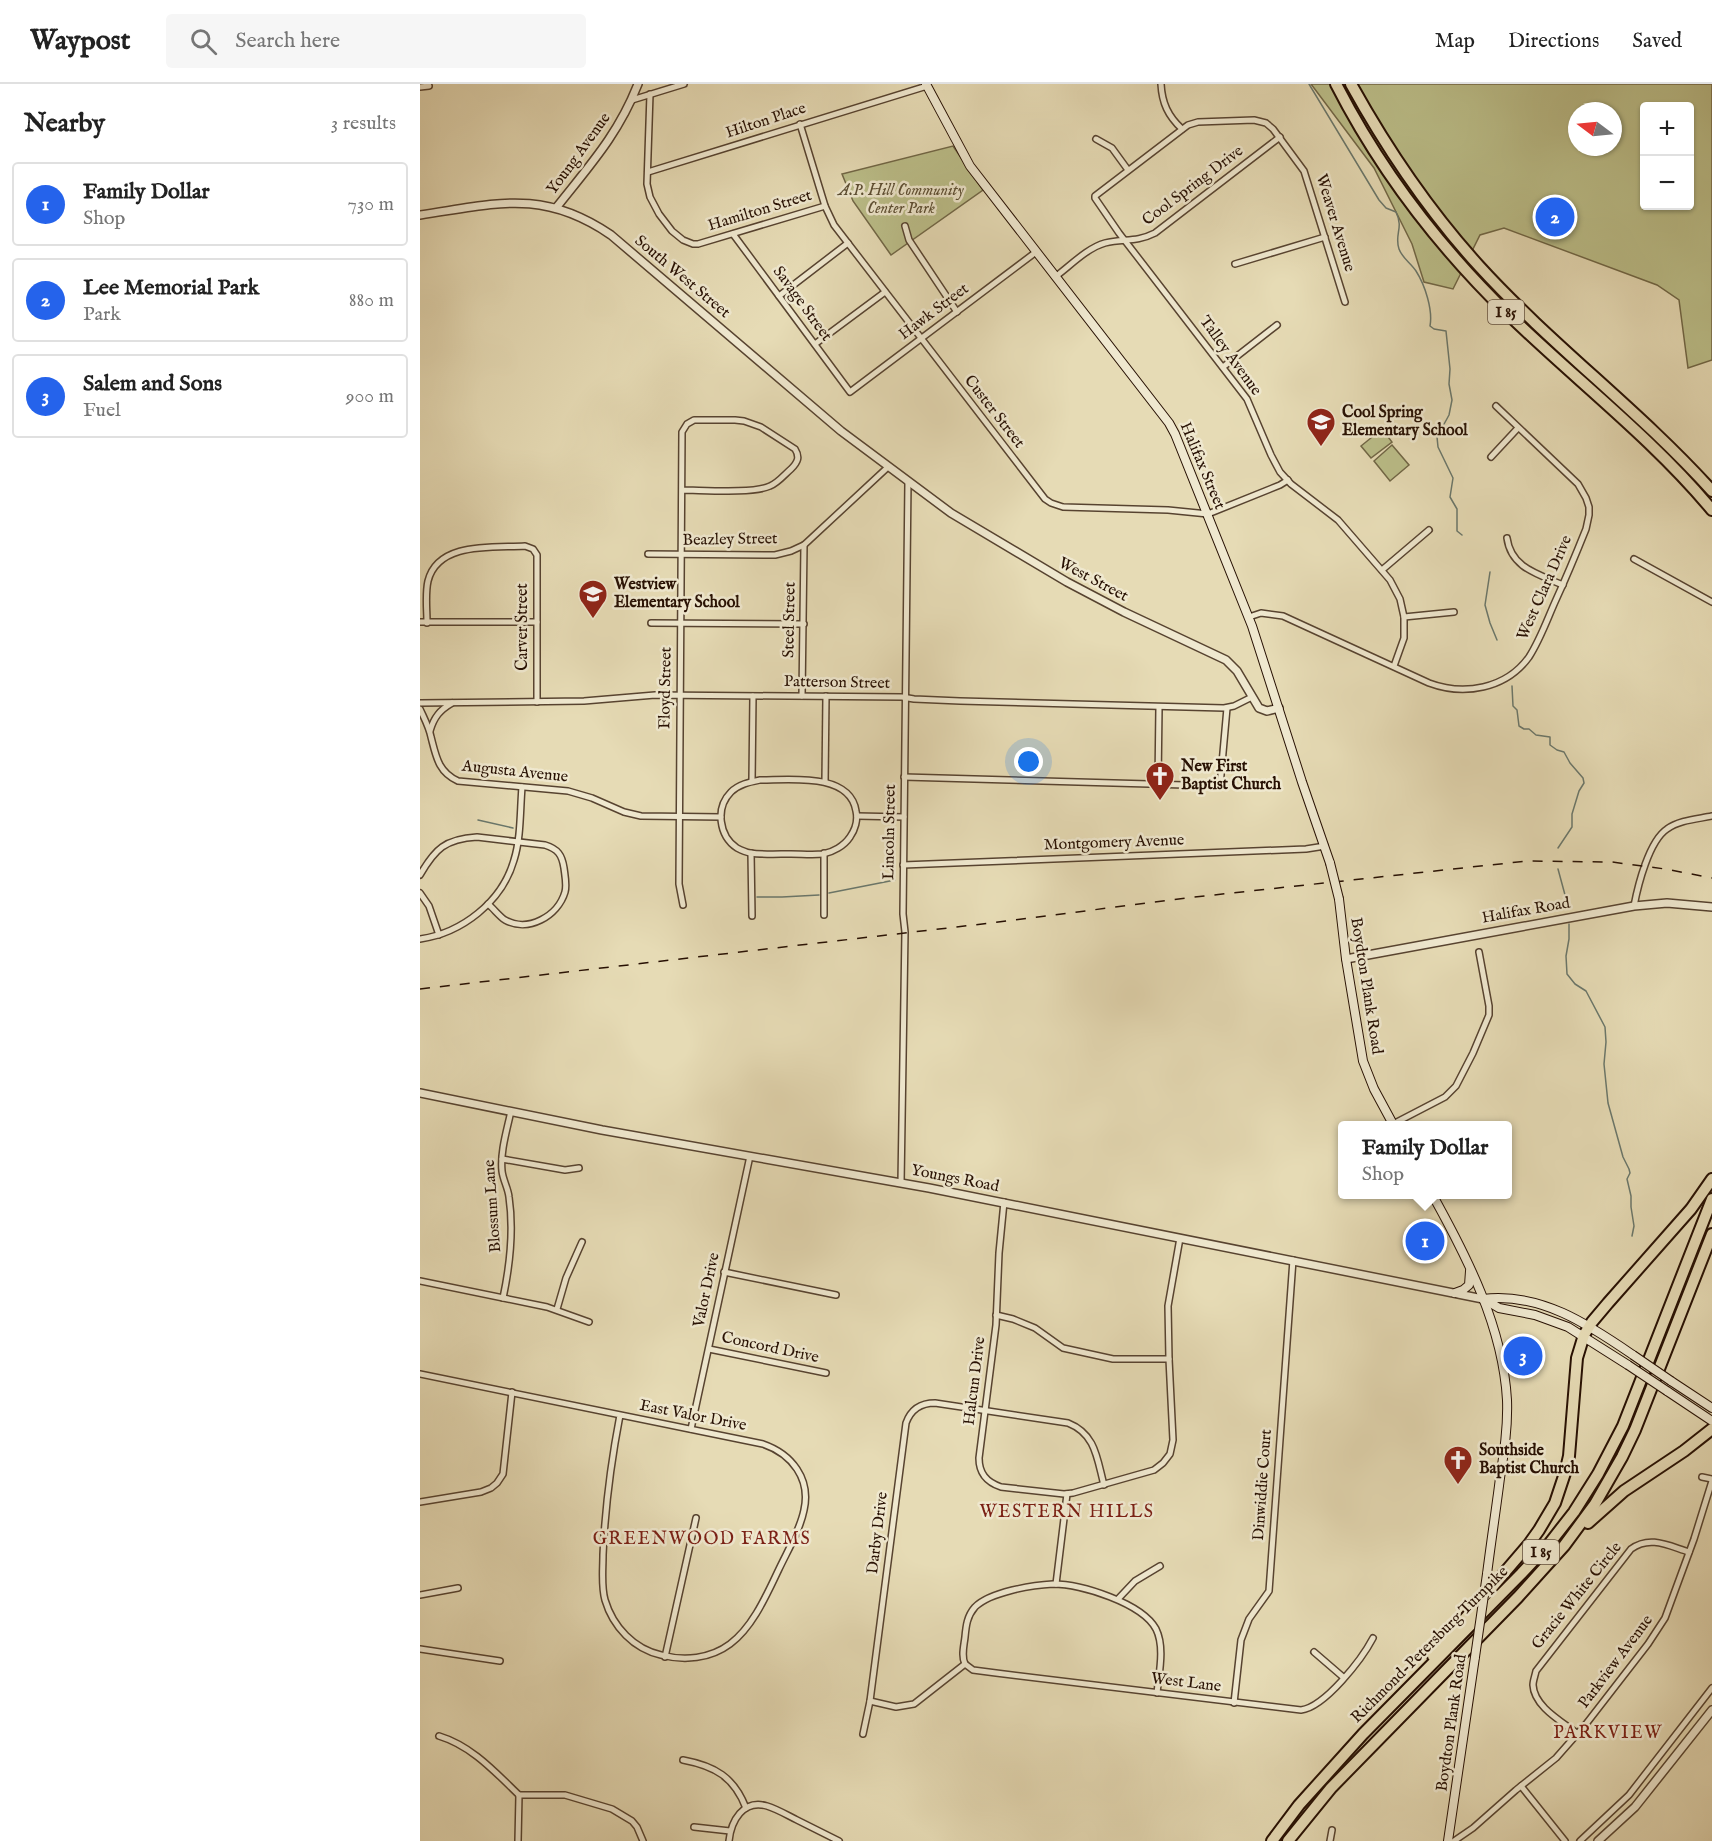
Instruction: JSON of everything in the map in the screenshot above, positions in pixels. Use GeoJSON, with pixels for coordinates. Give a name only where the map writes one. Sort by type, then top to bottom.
{"type":"FeatureCollection","features":[{"type":"Feature","properties":{"kind":"highway","name":"I 85"},"geometry":{"type":"LineString","coordinates":[[1336,84],[1382,162],[1450,253],[1510,316],[1683,477],[1712,510]]}},
{"type":"Feature","properties":{"kind":"highway","name":"I 85"},"geometry":{"type":"LineString","coordinates":[[1351,84],[1386,144],[1413,183],[1479,266],[1525,313],[1667,444],[1712,491]]}},
{"type":"Feature","properties":{"kind":"highway"},"geometry":{"type":"LineString","coordinates":[[1397,1700],[1529,1544],[1548,1515],[1561,1486],[1569,1456],[1577,1358],[1587,1331],[1608,1303],[1691,1209],[1712,1179]]}},
{"type":"Feature","properties":{"kind":"highway","name":"Richmond-Petersburg Turnpike"},"geometry":{"type":"LineString","coordinates":[[1272,1841],[1311,1792],[1397,1700],[1435,1664],[1521,1574],[1560,1530],[1588,1490],[1609,1455],[1636,1394],[1712,1199]]}},
{"type":"Feature","properties":{"kind":"highway","name":"Richmond-Petersburg Turnpike"},"geometry":{"type":"LineString","coordinates":[[1288,1841],[1331,1788],[1518,1597],[1564,1546],[1595,1504],[1631,1439],[1712,1234]]}},
{"type":"Feature","properties":{"kind":"highway"},"geometry":{"type":"LineString","coordinates":[[1564,1546],[1614,1498],[1684,1451],[1712,1429]]}},
{"type":"Feature","properties":{"kind":"main road","name":"Halifax Street"},"geometry":{"type":"LineString","coordinates":[[926,85],[970,166],[1169,423],[1249,617],[1302,783],[1325,846],[1334,880]]}},
{"type":"Feature","properties":{"kind":"main road","name":"Boydton Plank Road"},"geometry":{"type":"LineString","coordinates":[[1334,880],[1364,1061],[1374,1089],[1391,1121]]}},
{"type":"Feature","properties":{"kind":"main road","name":"Boydton Plank Road"},"geometry":{"type":"LineString","coordinates":[[1435,1199],[1470,1267],[1483,1299],[1502,1363],[1507,1410],[1505,1443],[1448,1841]]}},
{"type":"Feature","properties":{"kind":"main road"},"geometry":{"type":"LineString","coordinates":[[1455,1293],[1469,1285],[1470,1267]]}},
{"type":"Feature","properties":{"kind":"main road"},"geometry":{"type":"LineString","coordinates":[[1483,1299],[1499,1308],[1587,1331],[1633,1355],[1712,1408]]}},
{"type":"Feature","properties":{"kind":"main road"},"geometry":{"type":"LineString","coordinates":[[1587,1331],[1628,1365],[1712,1421]]}},
{"type":"Feature","properties":{"kind":"street","name":"Young Avenue"},"geometry":{"type":"LineString","coordinates":[[556,208],[617,129],[638,84]]}},
{"type":"Feature","properties":{"kind":"street"},"geometry":{"type":"LineString","coordinates":[[632,99],[684,84]]}},
{"type":"Feature","properties":{"kind":"street"},"geometry":{"type":"LineString","coordinates":[[1096,139],[1112,148],[1128,170],[1182,129],[1175,123],[1166,108],[1161,84]]}},
{"type":"Feature","properties":{"kind":"street","name":"Hilton Place"},"geometry":{"type":"LineString","coordinates":[[648,172],[926,85]]}},
{"type":"Feature","properties":{"kind":"street"},"geometry":{"type":"LineString","coordinates":[[420,87],[429,86]]}},
{"type":"Feature","properties":{"kind":"street","name":"Hamilton Street"},"geometry":{"type":"LineString","coordinates":[[650,94],[648,192],[653,206],[678,237],[693,244],[825,206]]}},
{"type":"Feature","properties":{"kind":"street","name":"Weaver Avenue"},"geometry":{"type":"LineString","coordinates":[[1182,129],[1198,122],[1254,120],[1266,123],[1280,137],[1304,171],[1345,302]]}},
{"type":"Feature","properties":{"kind":"street","name":"Custer Street"},"geometry":{"type":"LineString","coordinates":[[800,124],[825,206],[834,225],[1022,471],[1051,504],[1063,507],[1168,510],[1208,514],[1288,480]]}},
{"type":"Feature","properties":{"kind":"street","name":"Cool Spring Drive"},"geometry":{"type":"LineString","coordinates":[[1055,277],[1094,248],[1107,242],[1139,240],[1155,233],[1280,137]]}},
{"type":"Feature","properties":{"kind":"street","name":"Talley Avenue"},"geometry":{"type":"LineString","coordinates":[[1128,170],[1096,194],[1095,198],[1248,399],[1274,463],[1288,480],[1338,520],[1382,570],[1395,588],[1404,617]]}},
{"type":"Feature","properties":{"kind":"street","name":"South West Street"},"geometry":{"type":"LineString","coordinates":[[420,215],[504,203],[532,203],[583,217],[611,235],[835,426],[888,467]]}},
{"type":"Feature","properties":{"kind":"street"},"geometry":{"type":"LineString","coordinates":[[905,226],[909,240],[957,312]]}},
{"type":"Feature","properties":{"kind":"street","name":"Savage Street"},"geometry":{"type":"LineString","coordinates":[[733,234],[849,391]]}},
{"type":"Feature","properties":{"kind":"street"},"geometry":{"type":"LineString","coordinates":[[1235,264],[1325,237]]}},
{"type":"Feature","properties":{"kind":"street"},"geometry":{"type":"LineString","coordinates":[[779,296],[848,243]]}},
{"type":"Feature","properties":{"kind":"street","name":"Hawk Street"},"geometry":{"type":"LineString","coordinates":[[849,391],[852,392],[1036,252]]}},
{"type":"Feature","properties":{"kind":"street"},"geometry":{"type":"LineString","coordinates":[[814,344],[885,292]]}},
{"type":"Feature","properties":{"kind":"street"},"geometry":{"type":"LineString","coordinates":[[1223,367],[1277,325]]}},
{"type":"Feature","properties":{"kind":"street","name":"West Clara Drive"},"geometry":{"type":"LineString","coordinates":[[1249,617],[1261,613],[1283,616],[1429,683],[1449,689],[1470,690],[1501,680],[1528,658],[1563,585],[1588,522],[1588,507],[1583,490],[1496,406]]}},
{"type":"Feature","properties":{"kind":"street","name":"Floyd Street"},"geometry":{"type":"LineString","coordinates":[[682,490],[755,490],[770,486],[795,465],[798,460],[797,453],[795,449],[754,424],[735,420],[697,419],[687,424],[682,432],[679,887],[683,905]]}},
{"type":"Feature","properties":{"kind":"street"},"geometry":{"type":"LineString","coordinates":[[1491,457],[1518,428]]}},
{"type":"Feature","properties":{"kind":"street","name":"West Street"},"geometry":{"type":"LineString","coordinates":[[888,467],[959,518],[1067,582],[1124,612],[1226,660],[1237,671],[1252,697]]}},
{"type":"Feature","properties":{"kind":"street","name":"Beazley Street"},"geometry":{"type":"LineString","coordinates":[[648,554],[775,555],[791,551],[804,545],[888,467]]}},
{"type":"Feature","properties":{"kind":"street","name":"Lincoln Street"},"geometry":{"type":"LineString","coordinates":[[901,1183],[908,482]]}},
{"type":"Feature","properties":{"kind":"street"},"geometry":{"type":"LineString","coordinates":[[1382,570],[1429,530]]}},
{"type":"Feature","properties":{"kind":"street"},"geometry":{"type":"LineString","coordinates":[[1507,538],[1510,552],[1515,560],[1534,572],[1563,585]]}},
{"type":"Feature","properties":{"kind":"street","name":"Steel Street"},"geometry":{"type":"LineString","coordinates":[[802,696],[804,545]]}},
{"type":"Feature","properties":{"kind":"street","name":"Carver Street"},"geometry":{"type":"LineString","coordinates":[[427,622],[429,576],[436,565],[449,555],[463,550],[529,546],[535,552],[537,702]]}},
{"type":"Feature","properties":{"kind":"street"},"geometry":{"type":"LineString","coordinates":[[1634,560],[1712,602]]}},
{"type":"Feature","properties":{"kind":"street"},"geometry":{"type":"LineString","coordinates":[[1394,666],[1404,638],[1404,617],[1454,612]]}},
{"type":"Feature","properties":{"kind":"street"},"geometry":{"type":"LineString","coordinates":[[420,622],[537,622]]}},
{"type":"Feature","properties":{"kind":"street"},"geometry":{"type":"LineString","coordinates":[[651,623],[804,624]]}},
{"type":"Feature","properties":{"kind":"street","name":"Patterson Street"},"geometry":{"type":"LineString","coordinates":[[420,703],[592,701],[632,696],[680,695],[826,696],[1227,708],[1252,697]]}},
{"type":"Feature","properties":{"kind":"street"},"geometry":{"type":"LineString","coordinates":[[752,781],[753,696]]}},
{"type":"Feature","properties":{"kind":"street"},"geometry":{"type":"LineString","coordinates":[[825,782],[826,696]]}},
{"type":"Feature","properties":{"kind":"street"},"geometry":{"type":"LineString","coordinates":[[1252,697],[1256,705],[1263,710],[1279,708]]}},
{"type":"Feature","properties":{"kind":"street"},"geometry":{"type":"LineString","coordinates":[[430,731],[432,721],[437,714],[454,702]]}},
{"type":"Feature","properties":{"kind":"street"},"geometry":{"type":"LineString","coordinates":[[1158,784],[1159,707]]}},
{"type":"Feature","properties":{"kind":"street"},"geometry":{"type":"LineString","coordinates":[[904,777],[1220,786],[1227,708]]}},
{"type":"Feature","properties":{"kind":"street","name":"Augusta Avenue"},"geometry":{"type":"LineString","coordinates":[[420,709],[430,731],[438,762],[446,774],[452,778],[465,782],[579,793],[633,815],[721,817]]}},
{"type":"Feature","properties":{"kind":"street"},"geometry":{"type":"LineString","coordinates":[[804,780],[835,785],[845,792],[855,806],[857,816],[850,838],[840,847],[824,854],[752,854],[738,848],[724,832],[721,817],[724,803],[731,791],[752,781],[804,780]]}},
{"type":"Feature","properties":{"kind":"street"},"geometry":{"type":"LineString","coordinates":[[420,939],[440,935],[462,924],[488,904],[504,882],[515,859],[522,787]]}},
{"type":"Feature","properties":{"kind":"street"},"geometry":{"type":"LineString","coordinates":[[857,816],[904,817]]}},
{"type":"Feature","properties":{"kind":"street"},"geometry":{"type":"LineString","coordinates":[[1634,906],[1642,872],[1662,833],[1680,823],[1712,816]]}},
{"type":"Feature","properties":{"kind":"street"},"geometry":{"type":"LineString","coordinates":[[420,875],[435,851],[467,837],[545,845],[553,847],[560,854],[566,886],[564,896],[548,916],[533,923],[518,924],[501,916],[488,904]]}},
{"type":"Feature","properties":{"kind":"street","name":"Montgomery Avenue"},"geometry":{"type":"LineString","coordinates":[[903,865],[1306,849],[1325,846]]}},
{"type":"Feature","properties":{"kind":"street"},"geometry":{"type":"LineString","coordinates":[[752,854],[752,916]]}},
{"type":"Feature","properties":{"kind":"street"},"geometry":{"type":"LineString","coordinates":[[824,854],[824,915]]}},
{"type":"Feature","properties":{"kind":"street"},"geometry":{"type":"LineString","coordinates":[[420,893],[429,906],[440,935]]}},
{"type":"Feature","properties":{"kind":"street","name":"Halifax Road"},"geometry":{"type":"LineString","coordinates":[[1346,959],[1634,906],[1667,903],[1712,908]]}},
{"type":"Feature","properties":{"kind":"street"},"geometry":{"type":"LineString","coordinates":[[1400,1121],[1445,1096],[1459,1082],[1489,1015],[1479,952]]}},
{"type":"Feature","properties":{"kind":"street","name":"Youngs Road"},"geometry":{"type":"LineString","coordinates":[[420,1094],[602,1130],[901,1183],[1483,1299]]}},
{"type":"Feature","properties":{"kind":"street","name":"Blossum Lane"},"geometry":{"type":"LineString","coordinates":[[503,1298],[511,1242],[509,1198],[503,1177],[502,1159],[511,1111]]}},
{"type":"Feature","properties":{"kind":"street","name":"Valor Drive"},"geometry":{"type":"LineString","coordinates":[[691,1429],[750,1156]]}},
{"type":"Feature","properties":{"kind":"street"},"geometry":{"type":"LineString","coordinates":[[502,1159],[565,1170],[579,1168]]}},
{"type":"Feature","properties":{"kind":"street","name":"Halcun Drive"},"geometry":{"type":"LineString","coordinates":[[1004,1203],[996,1315],[979,1464],[987,1479],[1001,1486],[1067,1494],[1154,1470],[1163,1464],[1170,1454],[1173,1440],[1169,1295],[1180,1238]]}},
{"type":"Feature","properties":{"kind":"street"},"geometry":{"type":"LineString","coordinates":[[557,1310],[570,1269],[582,1242]]}},
{"type":"Feature","properties":{"kind":"street","name":"Dinwiddie Court"},"geometry":{"type":"LineString","coordinates":[[1234,1703],[1240,1640],[1249,1619],[1269,1591],[1293,1260]]}},
{"type":"Feature","properties":{"kind":"street"},"geometry":{"type":"LineString","coordinates":[[724,1272],[836,1295]]}},
{"type":"Feature","properties":{"kind":"street"},"geometry":{"type":"LineString","coordinates":[[420,1281],[557,1310],[589,1322]]}},
{"type":"Feature","properties":{"kind":"street"},"geometry":{"type":"LineString","coordinates":[[996,1315],[1035,1328],[1063,1348],[1113,1359],[1169,1359]]}},
{"type":"Feature","properties":{"kind":"street","name":"Concord Drive"},"geometry":{"type":"LineString","coordinates":[[709,1349],[826,1373]]}},
{"type":"Feature","properties":{"kind":"street","name":"East Valor Drive"},"geometry":{"type":"LineString","coordinates":[[420,1374],[763,1444],[780,1451],[792,1461],[804,1485],[806,1496],[803,1516],[773,1582],[746,1629],[730,1644],[710,1655],[692,1658],[665,1657]]}},
{"type":"Feature","properties":{"kind":"street"},"geometry":{"type":"LineString","coordinates":[[420,1502],[482,1492],[497,1483],[505,1468],[512,1392]]}},
{"type":"Feature","properties":{"kind":"street","name":"Darby Drive"},"geometry":{"type":"LineString","coordinates":[[863,1734],[870,1701],[895,1500],[908,1418],[914,1409],[929,1403],[1038,1417],[1076,1426],[1091,1441],[1104,1485]]}},
{"type":"Feature","properties":{"kind":"street"},"geometry":{"type":"LineString","coordinates":[[620,1415],[609,1474],[603,1590],[609,1611],[625,1635],[646,1650],[665,1657],[696,1518]]}},
{"type":"Feature","properties":{"kind":"street"},"geometry":{"type":"LineString","coordinates":[[1702,1477],[1712,1480]]}},
{"type":"Feature","properties":{"kind":"street","name":"Parkview Avenue"},"geometry":{"type":"LineString","coordinates":[[1454,1841],[1473,1828],[1556,1758],[1578,1734],[1661,1626],[1689,1552],[1712,1480]]}},
{"type":"Feature","properties":{"kind":"street"},"geometry":{"type":"LineString","coordinates":[[1056,1584],[1067,1494]]}},
{"type":"Feature","properties":{"kind":"street","name":"Gracie White Circle"},"geometry":{"type":"LineString","coordinates":[[1578,1734],[1547,1710],[1536,1697],[1533,1684],[1536,1671],[1631,1549],[1645,1542],[1656,1542],[1689,1552]]}},
{"type":"Feature","properties":{"kind":"street"},"geometry":{"type":"LineString","coordinates":[[1118,1599],[1135,1581],[1160,1566]]}},
{"type":"Feature","properties":{"kind":"street"},"geometry":{"type":"LineString","coordinates":[[870,1701],[896,1707],[914,1704],[965,1664],[962,1656],[967,1622],[976,1606],[990,1598],[1021,1588],[1056,1584],[1118,1599],[1151,1622],[1157,1631],[1160,1654],[1157,1693]]}},
{"type":"Feature","properties":{"kind":"street"},"geometry":{"type":"LineString","coordinates":[[420,1595],[458,1588]]}},
{"type":"Feature","properties":{"kind":"street","name":"West Lane"},"geometry":{"type":"LineString","coordinates":[[965,1664],[974,1670],[1307,1710],[1329,1695],[1366,1651],[1373,1638]]}},
{"type":"Feature","properties":{"kind":"street"},"geometry":{"type":"LineString","coordinates":[[421,1649],[500,1661]]}},
{"type":"Feature","properties":{"kind":"street"},"geometry":{"type":"LineString","coordinates":[[1314,1652],[1343,1677]]}},
{"type":"Feature","properties":{"kind":"street"},"geometry":{"type":"LineString","coordinates":[[1580,1841],[1629,1795],[1712,1688]]}},
{"type":"Feature","properties":{"kind":"street"},"geometry":{"type":"LineString","coordinates":[[1598,1841],[1641,1800],[1712,1710]]}},
{"type":"Feature","properties":{"kind":"street"},"geometry":{"type":"LineString","coordinates":[[439,1736],[473,1753],[519,1795],[565,1795],[612,1809],[632,1821],[643,1841]]}},
{"type":"Feature","properties":{"kind":"street"},"geometry":{"type":"LineString","coordinates":[[683,1760],[706,1765],[723,1774],[739,1792],[746,1808]]}},
{"type":"Feature","properties":{"kind":"street"},"geometry":{"type":"LineString","coordinates":[[1521,1786],[1565,1841]]}},
{"type":"Feature","properties":{"kind":"street"},"geometry":{"type":"LineString","coordinates":[[518,1841],[519,1795]]}},
{"type":"Feature","properties":{"kind":"street"},"geometry":{"type":"LineString","coordinates":[[729,1841],[735,1818],[746,1808],[758,1804],[771,1807],[839,1841]]}},
{"type":"Feature","properties":{"kind":"street"},"geometry":{"type":"LineString","coordinates":[[694,1827],[730,1831]]}},
{"type":"Feature","properties":{"kind":"street"},"geometry":{"type":"LineString","coordinates":[[1330,1841],[1332,1830]]}},
{"type":"Feature","properties":{"kind":"green space"},"geometry":{"type":"Polygon","coordinates":[[[1311,84],[1712,84],[1712,360],[1688,368],[1679,300],[1657,285],[1504,228],[1480,235],[1453,289],[1424,282],[1412,244],[1374,168],[1311,84]]]}},
{"type":"Feature","properties":{"kind":"green space","name":"A.P. Hill Community Center Park"},"geometry":{"type":"Polygon","coordinates":[[[953,146],[983,190],[891,255],[853,201],[842,174],[953,146]]]}},
{"type":"Feature","properties":{"kind":"green space"},"geometry":{"type":"Polygon","coordinates":[[[1382,429],[1392,442],[1371,458],[1361,446],[1382,429]]]}},
{"type":"Feature","properties":{"kind":"green space"},"geometry":{"type":"Polygon","coordinates":[[[1392,445],[1409,465],[1390,481],[1374,461],[1392,445]]]}},
{"type":"Feature","properties":{"kind":"waterway"},"geometry":{"type":"LineString","coordinates":[[1309,84],[1379,200],[1386,208],[1396,212],[1399,223],[1399,249],[1422,283],[1428,298],[1430,326],[1446,331],[1452,400],[1449,415],[1437,437],[1438,447],[1453,478],[1450,497],[1457,509],[1457,531],[1462,535]]}},
{"type":"Feature","properties":{"kind":"waterway"},"geometry":{"type":"LineString","coordinates":[[1490,572],[1485,605],[1497,640]]}},
{"type":"Feature","properties":{"kind":"waterway"},"geometry":{"type":"LineString","coordinates":[[1512,686],[1513,706],[1517,710],[1519,726],[1529,729],[1536,735],[1550,737],[1550,745],[1564,752],[1583,778],[1584,783],[1572,814],[1572,827],[1558,848]]}},
{"type":"Feature","properties":{"kind":"waterway"},"geometry":{"type":"LineString","coordinates":[[478,820],[513,828]]}},
{"type":"Feature","properties":{"kind":"waterway"},"geometry":{"type":"LineString","coordinates":[[1558,869],[1568,906]]}},
{"type":"Feature","properties":{"kind":"waterway"},"geometry":{"type":"LineString","coordinates":[[829,893],[895,880]]}},
{"type":"Feature","properties":{"kind":"waterway"},"geometry":{"type":"LineString","coordinates":[[757,897],[819,895]]}},
{"type":"Feature","properties":{"kind":"waterway"},"geometry":{"type":"LineString","coordinates":[[1569,924],[1567,974],[1575,984],[1586,991],[1605,1027],[1604,1064],[1608,1103],[1623,1157],[1630,1173],[1627,1179],[1634,1226],[1632,1236]]}},
{"type":"Feature","properties":{"kind":"railway"},"geometry":{"type":"LineString","coordinates":[[420,989],[991,923],[1186,898],[1527,861],[1612,862],[1712,878]]}},
{"type":"Feature","properties":{"kind":"place","name":"Lee Memorial Park"},"geometry":{"type":"Point","coordinates":[1555,217]}},
{"type":"Feature","properties":{"kind":"place","name":"Cool Spring Elementary School"},"geometry":{"type":"Point","coordinates":[1321,448]}},
{"type":"Feature","properties":{"kind":"place","name":"Westview Elementary School"},"geometry":{"type":"Point","coordinates":[593,620]}},
{"type":"Feature","properties":{"kind":"place","name":"New First Baptist Church"},"geometry":{"type":"Point","coordinates":[1160,802]}},
{"type":"Feature","properties":{"kind":"place","name":"Family Dollar"},"geometry":{"type":"Point","coordinates":[1425,1241]}},
{"type":"Feature","properties":{"kind":"place","name":"Salem and Sons"},"geometry":{"type":"Point","coordinates":[1523,1356]}},
{"type":"Feature","properties":{"kind":"place","name":"Southside Baptist Church"},"geometry":{"type":"Point","coordinates":[1458,1486]}},
{"type":"Feature","properties":{"kind":"district","name":"WESTERN HILLS"},"geometry":{"type":"Point","coordinates":[1067,1512]}},
{"type":"Feature","properties":{"kind":"district","name":"GREENWOOD FARMS"},"geometry":{"type":"Point","coordinates":[702,1539]}},
{"type":"Feature","properties":{"kind":"district","name":"PARKVIEW"},"geometry":{"type":"Point","coordinates":[1608,1733]}}]}
